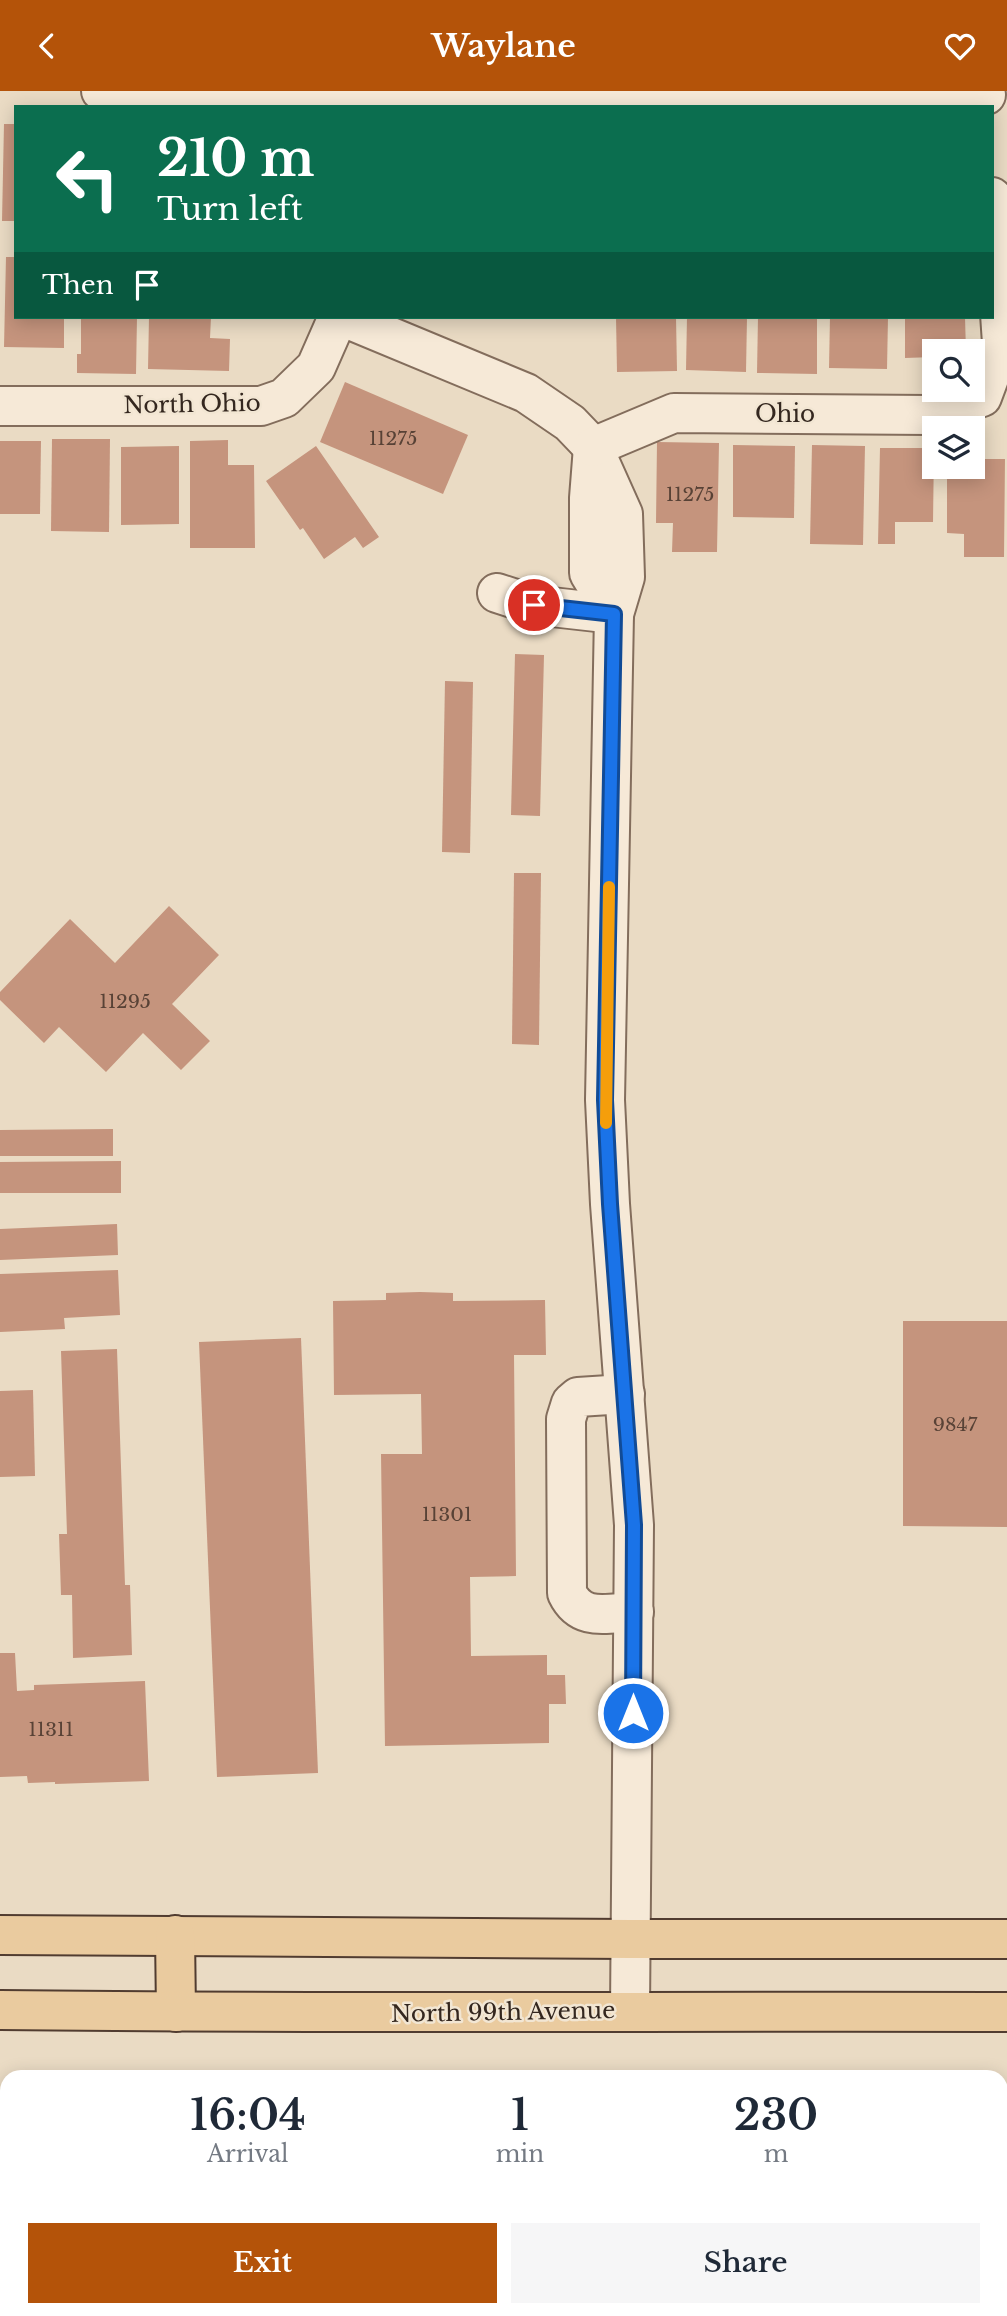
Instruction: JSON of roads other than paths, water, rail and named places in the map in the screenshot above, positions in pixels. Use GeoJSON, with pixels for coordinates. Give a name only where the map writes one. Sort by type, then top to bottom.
{"type":"FeatureCollection","features":[{"type":"Feature","properties":{"kind":"main road"},"geometry":{"type":"LineString","coordinates":[[0,1935],[1007,1939]]}},
{"type":"Feature","properties":{"kind":"main road"},"geometry":{"type":"LineString","coordinates":[[174,1935],[176,2012]]}},
{"type":"Feature","properties":{"kind":"main road","name":"North 99th Avenue"},"geometry":{"type":"LineString","coordinates":[[0,2010],[396,2014],[630,2011],[1007,2012]]}},
{"type":"Feature","properties":{"kind":"street"},"geometry":{"type":"LineString","coordinates":[[101,91],[257,97],[986,98]]}},
{"type":"Feature","properties":{"kind":"street","name":"Ohio"},"geometry":{"type":"LineString","coordinates":[[593,447],[674,413],[930,415],[982,397],[1002,343],[994,226]]}},
{"type":"Feature","properties":{"kind":"street","name":"North Ohio"},"geometry":{"type":"LineString","coordinates":[[0,406],[261,406],[284,398],[316,367],[340,319]]}},
{"type":"Feature","properties":{"kind":"street"},"geometry":{"type":"LineString","coordinates":[[346,319],[526,393],[570,423],[593,447],[589,498],[589,573],[614,614],[605,1100],[634,1525],[630,2011]]}},
{"type":"Feature","properties":{"kind":"street"},"geometry":{"type":"LineString","coordinates":[[497,593],[534,605],[614,614]]}},
{"type":"Feature","properties":{"kind":"street"},"geometry":{"type":"LineString","coordinates":[[625,1394],[578,1397],[571,1403],[566,1419],[567,1593],[574,1606],[585,1613],[634,1612]]}}]}
